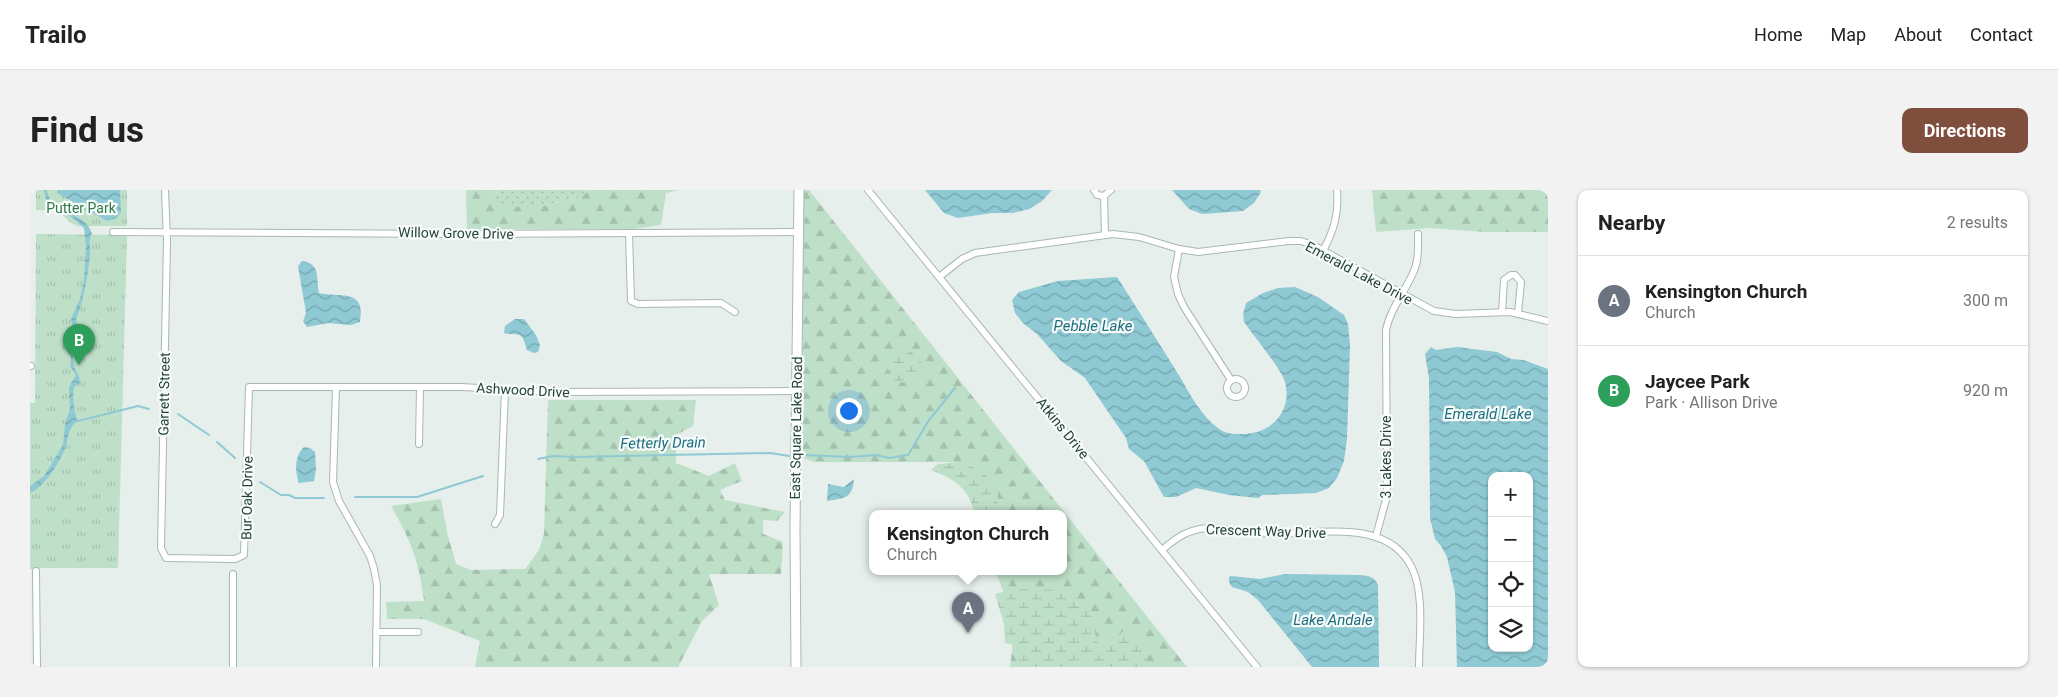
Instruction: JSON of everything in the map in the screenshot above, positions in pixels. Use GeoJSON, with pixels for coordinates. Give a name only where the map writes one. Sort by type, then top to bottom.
{"type":"FeatureCollection","features":[{"type":"Feature","properties":{"kind":"main road","name":"East Square Lake Road"},"geometry":{"type":"LineString","coordinates":[[796,667],[799,190]]}},
{"type":"Feature","properties":{"kind":"street","name":"Garrett Street"},"geometry":{"type":"LineString","coordinates":[[163,556],[161,548],[165,190]]}},
{"type":"Feature","properties":{"kind":"street","name":"Atkins Drive"},"geometry":{"type":"LineString","coordinates":[[868,190],[1257,667]]}},
{"type":"Feature","properties":{"kind":"street"},"geometry":{"type":"LineString","coordinates":[[1094,190],[1097,194],[1104,196]]}},
{"type":"Feature","properties":{"kind":"street"},"geometry":{"type":"LineString","coordinates":[[1104,196],[1111,190]]}},
{"type":"Feature","properties":{"kind":"street"},"geometry":{"type":"LineString","coordinates":[[1323,251],[1337,220],[1337,190]]}},
{"type":"Feature","properties":{"kind":"street"},"geometry":{"type":"LineString","coordinates":[[1104,196],[1105,235]]}},
{"type":"Feature","properties":{"kind":"street","name":"Willow Grove Drive"},"geometry":{"type":"LineString","coordinates":[[113,232],[798,232]]}},
{"type":"Feature","properties":{"kind":"street"},"geometry":{"type":"LineString","coordinates":[[630,233],[631,300],[638,304],[721,304],[735,312]]}},
{"type":"Feature","properties":{"kind":"street","name":"Emerald Lake Drive"},"geometry":{"type":"LineString","coordinates":[[940,277],[962,259],[975,253],[1105,235],[1122,234],[1138,237],[1190,251],[1211,251],[1295,241],[1306,243],[1323,251],[1426,308],[1441,313],[1518,313],[1548,321]]}},
{"type":"Feature","properties":{"kind":"street","name":"3 Lakes Drive"},"geometry":{"type":"LineString","coordinates":[[1376,536],[1387,496],[1386,330],[1391,313],[1417,263],[1418,234]]}},
{"type":"Feature","properties":{"kind":"street"},"geometry":{"type":"LineString","coordinates":[[1180,249],[1174,277],[1180,300],[1231,380]]}},
{"type":"Feature","properties":{"kind":"street"},"geometry":{"type":"LineString","coordinates":[[1502,312],[1504,280],[1511,275],[1516,276],[1521,282],[1518,313]]}},
{"type":"Feature","properties":{"kind":"street","name":"Bur Oak Drive"},"geometry":{"type":"LineString","coordinates":[[163,556],[168,558],[235,559],[244,555],[249,387]]}},
{"type":"Feature","properties":{"kind":"street","name":"Ashwood Drive"},"geometry":{"type":"LineString","coordinates":[[249,387],[462,387],[571,392],[797,391]]}},
{"type":"Feature","properties":{"kind":"street"},"geometry":{"type":"LineString","coordinates":[[336,387],[333,482],[339,501],[370,556],[374,569],[376,585],[376,667]]}},
{"type":"Feature","properties":{"kind":"street"},"geometry":{"type":"LineString","coordinates":[[419,444],[420,387]]}},
{"type":"Feature","properties":{"kind":"street"},"geometry":{"type":"LineString","coordinates":[[495,524],[500,514],[505,390]]}},
{"type":"Feature","properties":{"kind":"street","name":"Crescent Way Drive"},"geometry":{"type":"LineString","coordinates":[[1162,550],[1184,533],[1198,529],[1215,528],[1278,534],[1360,533],[1376,536]]}},
{"type":"Feature","properties":{"kind":"street"},"geometry":{"type":"LineString","coordinates":[[1376,536],[1398,549],[1409,562],[1414,574],[1418,591],[1419,667]]}},
{"type":"Feature","properties":{"kind":"street"},"geometry":{"type":"LineString","coordinates":[[36,571],[36,667]]}},
{"type":"Feature","properties":{"kind":"street"},"geometry":{"type":"LineString","coordinates":[[232,667],[233,574]]}},
{"type":"Feature","properties":{"kind":"street"},"geometry":{"type":"LineString","coordinates":[[376,632],[418,632]]}},
{"type":"Feature","properties":{"kind":"green space","name":"Putter Park"},"geometry":{"type":"Polygon","coordinates":[[[36,190],[127,190],[127,226],[77,226],[58,211],[36,210],[36,190]]]}},
{"type":"Feature","properties":{"kind":"green space"},"geometry":{"type":"Polygon","coordinates":[[[466,190],[499,190],[492,197],[496,207],[539,207],[577,198],[590,190],[679,190],[666,193],[661,225],[634,229],[467,229],[466,190]]]}},
{"type":"Feature","properties":{"kind":"green space"},"geometry":{"type":"Polygon","coordinates":[[[499,190],[590,190],[577,198],[539,207],[496,207],[492,197],[499,190]]]}},
{"type":"Feature","properties":{"kind":"green space"},"geometry":{"type":"Polygon","coordinates":[[[802,190],[809,190],[1063,510],[974,510],[956,462],[814,462],[803,458],[802,190]]]}},
{"type":"Feature","properties":{"kind":"green space"},"geometry":{"type":"Polygon","coordinates":[[[1372,190],[1548,190],[1548,232],[1485,232],[1430,228],[1376,232],[1372,190]]]}},
{"type":"Feature","properties":{"kind":"green space"},"geometry":{"type":"Polygon","coordinates":[[[36,234],[127,235],[118,568],[30,569],[30,403],[35,403],[36,234]]]}},
{"type":"Feature","properties":{"kind":"green space"},"geometry":{"type":"Polygon","coordinates":[[[908,348],[922,363],[919,380],[910,384],[894,380],[884,362],[908,348]]]}},
{"type":"Feature","properties":{"kind":"green space"},"geometry":{"type":"Polygon","coordinates":[[[548,400],[696,400],[693,426],[676,435],[676,463],[709,476],[735,463],[742,481],[720,490],[725,500],[785,512],[777,521],[763,520],[763,534],[783,542],[781,574],[709,574],[719,605],[702,621],[678,667],[475,667],[480,641],[424,619],[387,619],[386,602],[424,601],[417,563],[404,530],[391,506],[441,499],[447,532],[456,564],[471,570],[525,569],[539,550],[544,534],[548,400]]]}},
{"type":"Feature","properties":{"kind":"green space"},"geometry":{"type":"Polygon","coordinates":[[[962,462],[985,474],[998,493],[997,510],[976,510],[960,486],[931,470],[938,464],[962,462]]]}},
{"type":"Feature","properties":{"kind":"green space"},"geometry":{"type":"Polygon","coordinates":[[[1067,516],[1187,667],[1010,667],[1015,625],[997,575],[1067,575],[1067,516]]]}},
{"type":"Feature","properties":{"kind":"green space"},"geometry":{"type":"Polygon","coordinates":[[[1016,589],[1065,590],[1090,612],[1098,645],[1116,639],[1126,628],[1141,644],[1147,660],[1145,667],[1100,667],[1075,660],[1063,667],[1018,667],[1017,660],[1023,658],[1021,647],[1005,643],[1004,624],[995,594],[1016,589]]]}},
{"type":"Feature","properties":{"kind":"water"},"geometry":{"type":"Polygon","coordinates":[[[44,190],[47,190],[49,198],[54,204],[83,221],[92,234],[89,242],[90,253],[85,287],[76,320],[80,333],[72,350],[74,367],[80,381],[74,387],[73,394],[74,409],[78,421],[71,429],[64,452],[52,472],[36,490],[30,493],[30,486],[44,476],[63,445],[65,424],[70,409],[69,387],[76,375],[70,366],[71,358],[67,351],[74,334],[71,319],[80,299],[84,280],[86,247],[84,228],[73,218],[50,205],[44,190]]]}},
{"type":"Feature","properties":{"kind":"water"},"geometry":{"type":"Polygon","coordinates":[[[57,190],[120,190],[121,212],[117,218],[107,221],[57,193],[57,190]]]}},
{"type":"Feature","properties":{"kind":"water"},"geometry":{"type":"Polygon","coordinates":[[[925,190],[1052,190],[1042,201],[1029,209],[1013,213],[992,213],[958,218],[944,213],[925,190]]]}},
{"type":"Feature","properties":{"kind":"water"},"geometry":{"type":"Polygon","coordinates":[[[1172,190],[1260,190],[1261,192],[1254,203],[1243,211],[1202,214],[1189,209],[1172,190]]]}},
{"type":"Feature","properties":{"kind":"water"},"geometry":{"type":"Polygon","coordinates":[[[302,261],[308,262],[315,268],[319,293],[343,295],[355,299],[361,311],[360,322],[351,325],[328,323],[307,327],[303,321],[306,313],[298,266],[302,261]]]}},
{"type":"Feature","properties":{"kind":"water","name":"Pebble Lake"},"geometry":{"type":"Polygon","coordinates":[[[1117,277],[1201,411],[1218,428],[1230,433],[1250,434],[1260,431],[1277,420],[1286,403],[1287,393],[1283,377],[1244,322],[1243,314],[1246,303],[1263,293],[1278,288],[1295,287],[1318,297],[1344,315],[1348,324],[1350,345],[1347,439],[1344,461],[1337,478],[1329,488],[1316,493],[1262,495],[1258,498],[1229,495],[1196,488],[1176,497],[1164,497],[1144,461],[1129,449],[1126,438],[1085,378],[1061,361],[1037,334],[1023,323],[1015,313],[1012,300],[1019,292],[1058,281],[1117,277]]]}},
{"type":"Feature","properties":{"kind":"water"},"geometry":{"type":"Polygon","coordinates":[[[515,319],[524,319],[536,335],[540,345],[538,352],[534,353],[527,350],[522,336],[504,333],[505,326],[515,319]]]}},
{"type":"Feature","properties":{"kind":"water","name":"Emerald Lake"},"geometry":{"type":"Polygon","coordinates":[[[1431,347],[1436,350],[1457,347],[1497,352],[1511,359],[1523,360],[1548,369],[1548,667],[1457,667],[1455,592],[1447,557],[1435,539],[1430,518],[1429,378],[1425,354],[1431,347]]]}},
{"type":"Feature","properties":{"kind":"water"},"geometry":{"type":"Polygon","coordinates":[[[304,447],[310,448],[315,452],[316,469],[314,481],[299,483],[296,464],[298,455],[304,447]]]}},
{"type":"Feature","properties":{"kind":"water"},"geometry":{"type":"Polygon","coordinates":[[[854,479],[849,494],[839,499],[827,501],[828,484],[844,487],[854,479]]]}},
{"type":"Feature","properties":{"kind":"water","name":"Lake Andale"},"geometry":{"type":"Polygon","coordinates":[[[1285,574],[1361,575],[1369,576],[1375,580],[1378,585],[1379,667],[1312,667],[1258,600],[1248,592],[1232,587],[1229,582],[1229,577],[1231,576],[1260,579],[1285,574]]]}},
{"type":"Feature","properties":{"kind":"waterway","name":"Fetterly Drain"},"geometry":{"type":"LineString","coordinates":[[803,455],[850,457],[876,455],[889,458],[908,455],[929,420],[955,388]]}},
{"type":"Feature","properties":{"kind":"waterway"},"geometry":{"type":"LineString","coordinates":[[78,421],[138,406],[149,409]]}},
{"type":"Feature","properties":{"kind":"waterway"},"geometry":{"type":"LineString","coordinates":[[178,414],[209,435]]}},
{"type":"Feature","properties":{"kind":"waterway"},"geometry":{"type":"LineString","coordinates":[[217,442],[235,458]]}},
{"type":"Feature","properties":{"kind":"waterway","name":"Fetterly Drain"},"geometry":{"type":"LineString","coordinates":[[538,459],[553,456],[770,453],[789,456]]}},
{"type":"Feature","properties":{"kind":"waterway","name":"Fetterly Drain"},"geometry":{"type":"LineString","coordinates":[[355,497],[417,497],[483,476]]}},
{"type":"Feature","properties":{"kind":"waterway"},"geometry":{"type":"LineString","coordinates":[[260,482],[281,495],[289,495],[295,498],[324,498]]}},
{"type":"Feature","properties":{"kind":"place","name":"Jaycee Park"},"geometry":{"type":"Point","coordinates":[79,365]}},
{"type":"Feature","properties":{"kind":"place","name":"Kensington Church"},"geometry":{"type":"Point","coordinates":[968,633]}}]}
